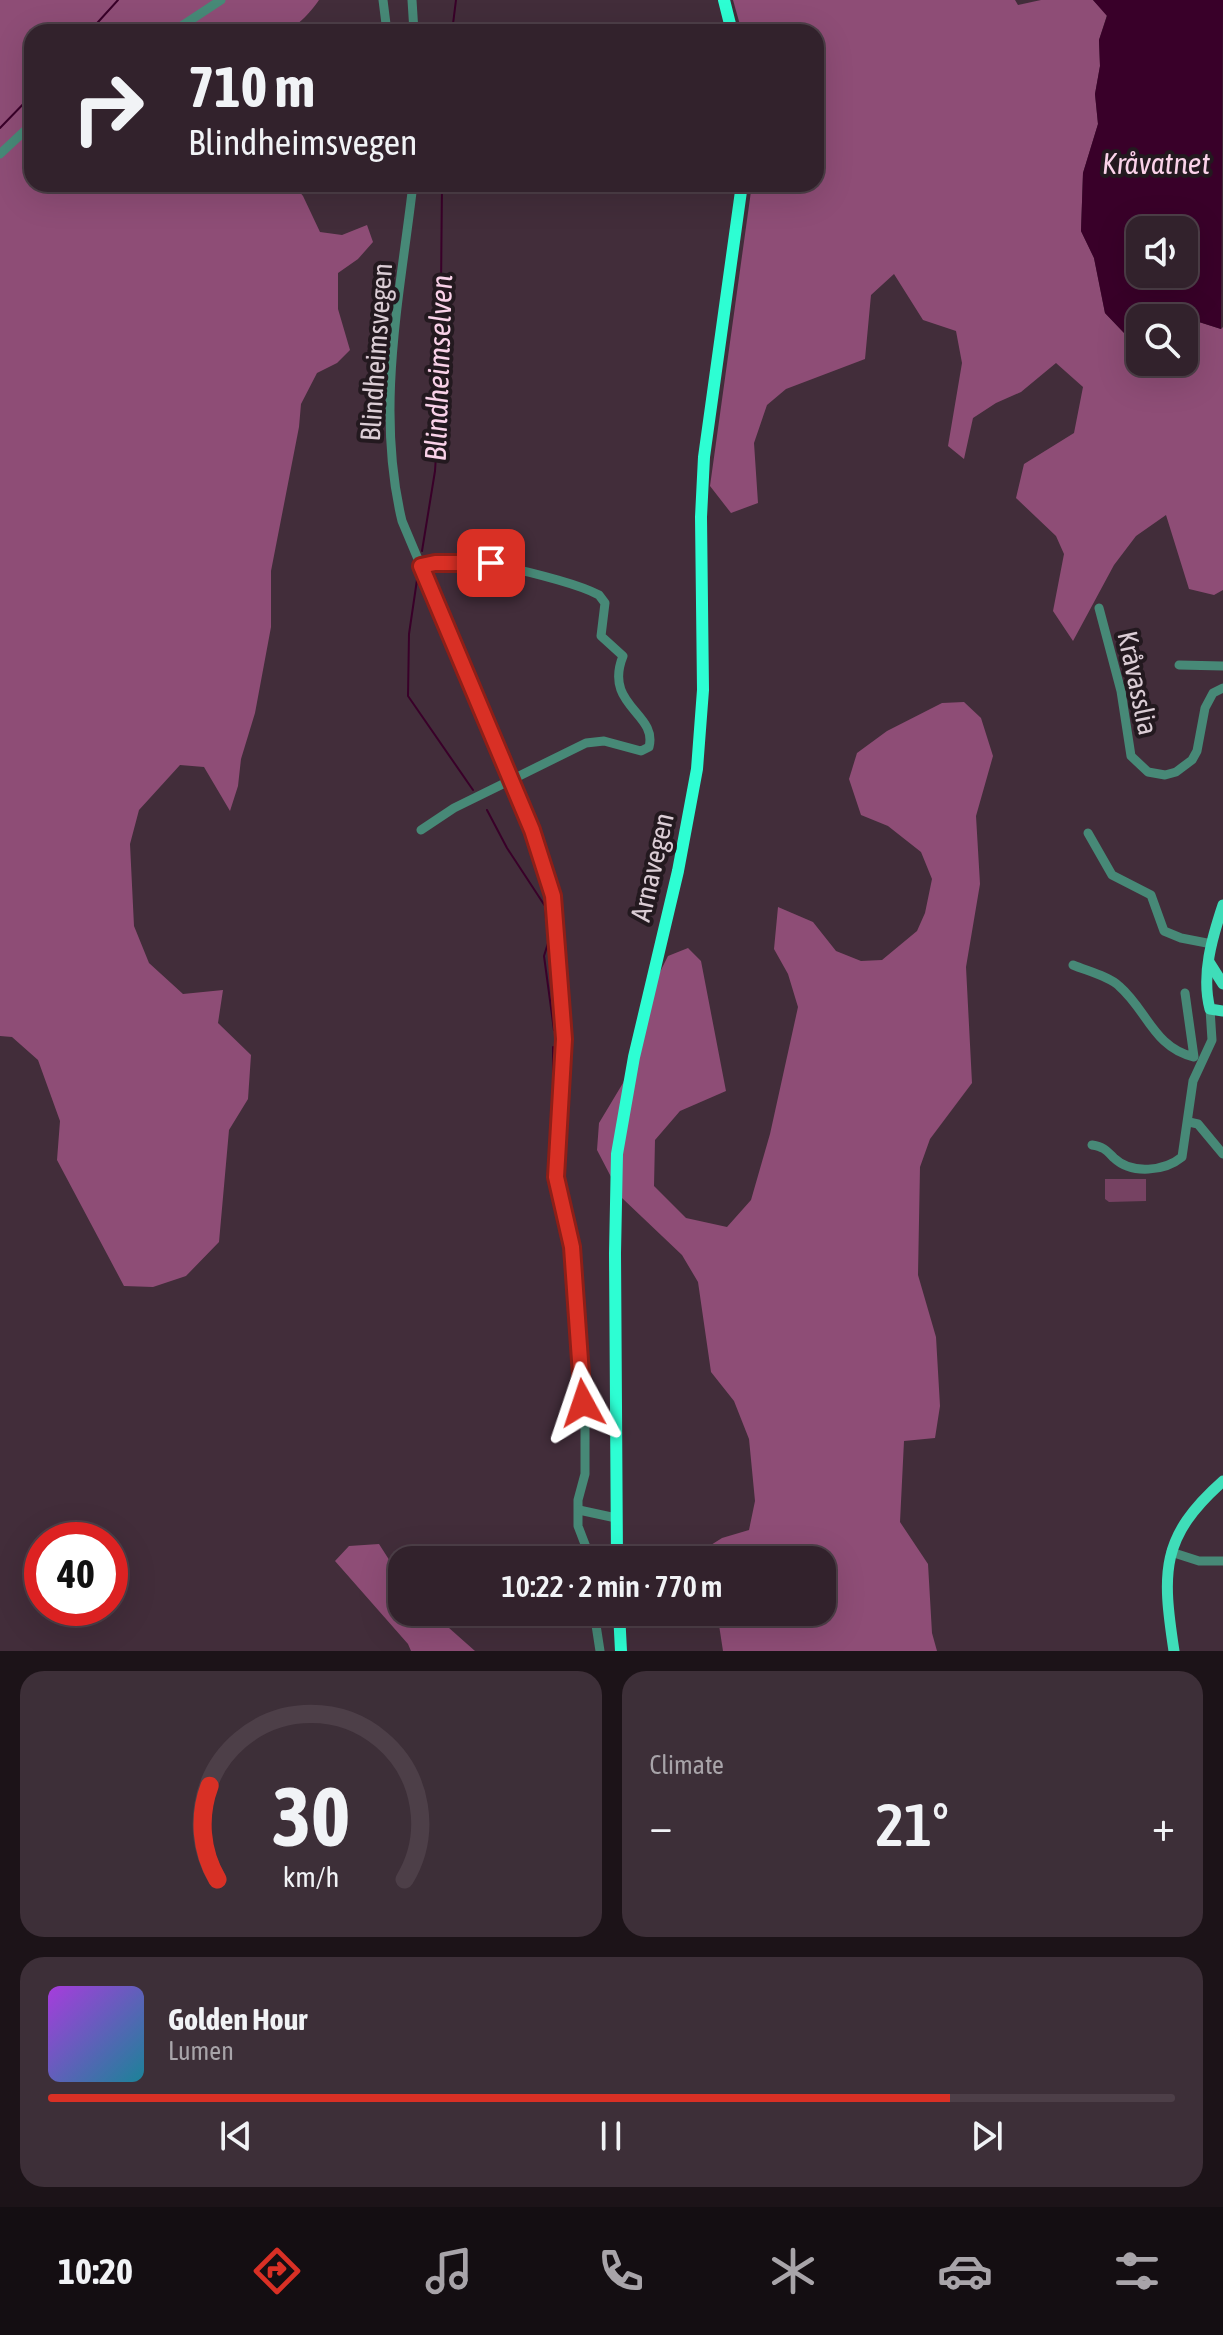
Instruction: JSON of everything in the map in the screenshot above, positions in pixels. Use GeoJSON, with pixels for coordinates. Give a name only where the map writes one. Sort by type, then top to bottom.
{"type":"FeatureCollection","features":[{"type":"Feature","properties":{"kind":"highway"},"geometry":{"type":"LineString","coordinates":[[724,0],[730,24]]}},
{"type":"Feature","properties":{"kind":"highway","name":"Arnavegen"},"geometry":{"type":"LineString","coordinates":[[617,1546],[617,1154],[634,1057],[678,871],[697,769],[703,690],[701,517],[704,457],[741,192]]}},
{"type":"Feature","properties":{"kind":"highway"},"geometry":{"type":"LineString","coordinates":[[620,1626],[621,1651]]}},
{"type":"Feature","properties":{"kind":"main road"},"geometry":{"type":"LineString","coordinates":[[1217,1010],[1207,988],[1212,944],[1223,905]]}},
{"type":"Feature","properties":{"kind":"main road"},"geometry":{"type":"LineString","coordinates":[[1209,962],[1223,984]]}},
{"type":"Feature","properties":{"kind":"main road"},"geometry":{"type":"LineString","coordinates":[[1174,1651],[1166,1587],[1171,1552],[1186,1519],[1199,1502],[1223,1481]]}},
{"type":"Feature","properties":{"kind":"street"},"geometry":{"type":"LineString","coordinates":[[185,24],[221,0]]}},
{"type":"Feature","properties":{"kind":"street"},"geometry":{"type":"LineString","coordinates":[[383,0],[386,24]]}},
{"type":"Feature","properties":{"kind":"street"},"geometry":{"type":"LineString","coordinates":[[412,0],[414,24]]}},
{"type":"Feature","properties":{"kind":"street"},"geometry":{"type":"LineString","coordinates":[[0,154],[24,132]]}},
{"type":"Feature","properties":{"kind":"street","name":"Blindheimsvegen"},"geometry":{"type":"LineString","coordinates":[[412,192],[394,338],[390,453],[402,521],[532,830],[553,896],[564,1039],[556,1177],[572,1247],[585,1423],[585,1474],[578,1500],[579,1530],[585,1546]]}},
{"type":"Feature","properties":{"kind":"street"},"geometry":{"type":"LineString","coordinates":[[421,566],[491,563],[516,567],[599,595],[605,603],[601,636],[623,656],[618,673],[620,691],[651,738],[649,747],[637,751],[604,741],[586,743],[454,808],[421,830]]}},
{"type":"Feature","properties":{"kind":"street","name":"Kråvasslia"},"geometry":{"type":"LineString","coordinates":[[1099,608],[1121,691],[1131,756],[1148,772],[1165,775],[1176,772],[1192,760],[1197,751],[1205,708],[1213,693],[1223,688]]}},
{"type":"Feature","properties":{"kind":"street","name":"Kråvasslia"},"geometry":{"type":"LineString","coordinates":[[1179,665],[1223,666]]}},
{"type":"Feature","properties":{"kind":"street"},"geometry":{"type":"LineString","coordinates":[[1088,833],[1112,875],[1151,895],[1164,931],[1212,944]]}},
{"type":"Feature","properties":{"kind":"street"},"geometry":{"type":"LineString","coordinates":[[1073,965],[1117,984],[1154,1033],[1181,1054],[1198,1059]]}},
{"type":"Feature","properties":{"kind":"street"},"geometry":{"type":"LineString","coordinates":[[1185,993],[1198,1059]]}},
{"type":"Feature","properties":{"kind":"street"},"geometry":{"type":"LineString","coordinates":[[1092,1145],[1106,1149],[1115,1159],[1155,1170],[1171,1166],[1182,1157],[1198,1059],[1212,1040],[1217,1010]]}},
{"type":"Feature","properties":{"kind":"street"},"geometry":{"type":"LineString","coordinates":[[1189,1122],[1198,1124],[1223,1154]]}},
{"type":"Feature","properties":{"kind":"street"},"geometry":{"type":"LineString","coordinates":[[579,1510],[616,1518]]}},
{"type":"Feature","properties":{"kind":"street"},"geometry":{"type":"LineString","coordinates":[[1171,1552],[1199,1561],[1223,1561]]}},
{"type":"Feature","properties":{"kind":"street"},"geometry":{"type":"LineString","coordinates":[[596,1626],[600,1651]]}},
{"type":"Feature","properties":{"kind":"shaded area"},"geometry":{"type":"Polygon","coordinates":[[[0,0],[319,0],[297,24],[24,24],[24,192],[300,192],[320,232],[342,235],[367,225],[373,242],[358,259],[338,273],[338,309],[350,350],[337,363],[317,373],[301,404],[271,571],[271,627],[255,713],[230,811],[204,767],[180,765],[139,810],[130,844],[134,926],[149,963],[183,994],[223,990],[218,1023],[251,1055],[248,1099],[229,1130],[219,1242],[186,1276],[153,1287],[124,1286],[57,1160],[60,1121],[38,1060],[12,1037],[0,1036],[0,0]]]}},
{"type":"Feature","properties":{"kind":"shaded area"},"geometry":{"type":"Polygon","coordinates":[[[733,0],[1015,0],[1018,5],[1041,0],[1093,0],[1107,15],[1099,40],[1100,66],[1095,94],[1098,124],[1083,173],[1081,231],[1094,258],[1105,313],[1126,334],[1126,376],[1198,376],[1198,322],[1223,327],[1223,590],[1214,595],[1189,589],[1166,515],[1136,536],[1114,565],[1073,641],[1053,611],[1064,554],[1056,536],[1016,498],[1024,464],[1074,433],[1083,387],[1056,363],[1021,392],[973,418],[964,459],[948,446],[962,363],[956,331],[923,320],[894,274],[871,295],[865,359],[786,389],[767,405],[754,443],[758,503],[731,513],[710,486],[751,192],[824,192],[824,24],[740,24],[733,0]]]}},
{"type":"Feature","properties":{"kind":"shaded area"},"geometry":{"type":"Polygon","coordinates":[[[964,702],[981,718],[993,756],[976,816],[980,884],[966,967],[972,1083],[930,1139],[920,1167],[918,1275],[936,1337],[940,1406],[935,1438],[904,1441],[900,1522],[928,1564],[932,1633],[937,1651],[723,1651],[719,1626],[836,1626],[836,1546],[709,1546],[722,1538],[749,1530],[755,1501],[749,1439],[734,1401],[711,1372],[698,1282],[682,1255],[622,1198],[597,1150],[599,1123],[623,1083],[644,1033],[657,978],[668,956],[688,948],[701,961],[726,1091],[680,1111],[655,1140],[654,1186],[686,1218],[727,1227],[751,1200],[770,1134],[798,1007],[788,974],[774,949],[778,907],[813,922],[836,951],[861,961],[882,960],[917,931],[925,913],[932,879],[921,852],[888,826],[861,815],[849,779],[857,753],[887,731],[942,703],[964,702]]]}},
{"type":"Feature","properties":{"kind":"shaded area"},"geometry":{"type":"Polygon","coordinates":[[[1105,1179],[1146,1179],[1146,1201],[1109,1202],[1105,1199],[1105,1179]]]}},
{"type":"Feature","properties":{"kind":"shaded area"},"geometry":{"type":"Polygon","coordinates":[[[379,1544],[388,1558],[388,1621],[335,1561],[349,1546],[379,1544]]]}},
{"type":"Feature","properties":{"kind":"shaded area"},"geometry":{"type":"Polygon","coordinates":[[[392,1626],[447,1626],[475,1651],[411,1651],[392,1626]]]}},
{"type":"Feature","properties":{"kind":"water","name":"Kråvatnet"},"geometry":{"type":"Polygon","coordinates":[[[1093,0],[1223,0],[1221,329],[1198,322],[1198,304],[1126,304],[1126,334],[1105,313],[1094,258],[1081,231],[1083,173],[1098,124],[1095,94],[1100,66],[1099,40],[1107,16],[1093,0]]]}},
{"type":"Feature","properties":{"kind":"waterway"},"geometry":{"type":"LineString","coordinates":[[96,24],[118,0]]}},
{"type":"Feature","properties":{"kind":"waterway","name":"Blindheimselven"},"geometry":{"type":"LineString","coordinates":[[453,24],[456,0]]}},
{"type":"Feature","properties":{"kind":"waterway"},"geometry":{"type":"LineString","coordinates":[[0,128],[24,103]]}},
{"type":"Feature","properties":{"kind":"waterway","name":"Blindheimselven"},"geometry":{"type":"LineString","coordinates":[[422,551],[435,471],[440,392],[442,192]]}},
{"type":"Feature","properties":{"kind":"waterway","name":"Blindheimselven"},"geometry":{"type":"LineString","coordinates":[[418,573],[409,634],[408,696],[473,790]]}},
{"type":"Feature","properties":{"kind":"waterway","name":"Blindheimselven"},"geometry":{"type":"LineString","coordinates":[[487,810],[507,848],[545,906],[546,919]]}},
{"type":"Feature","properties":{"kind":"waterway","name":"Blindheimselven"},"geometry":{"type":"LineString","coordinates":[[548,932],[544,956],[554,1030]]}},
{"type":"Feature","properties":{"kind":"waterway","name":"Blindheimselven"},"geometry":{"type":"LineString","coordinates":[[553,1047],[554,1127]]}},
{"type":"Feature","properties":{"kind":"route"},"geometry":{"type":"LineString","coordinates":[[491,563],[421,566],[532,830],[553,896],[564,1039],[556,1177],[572,1247],[583,1403]]}}]}
